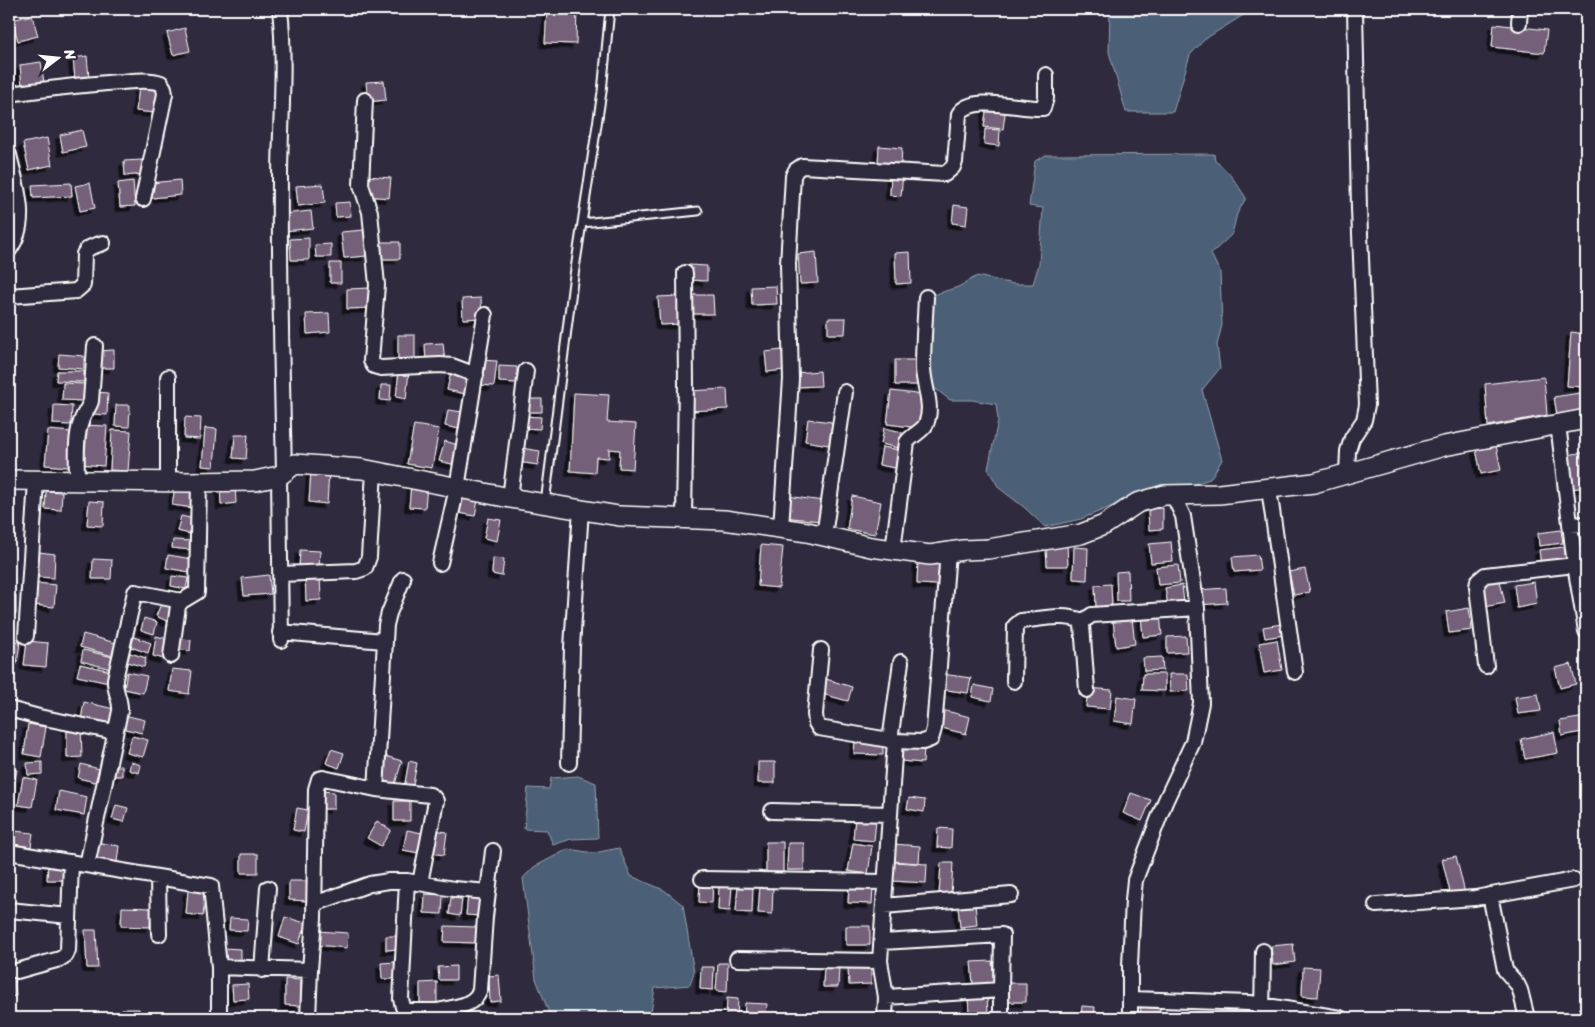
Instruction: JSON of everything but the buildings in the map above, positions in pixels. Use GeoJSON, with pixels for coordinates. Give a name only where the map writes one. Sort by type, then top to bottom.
{"type":"FeatureCollection","features":[{"type":"Feature","properties":{"kind":"street"},"geometry":{"type":"LineString","coordinates":[[280,9],[283,39],[280,135],[280,636],[384,641]]}},
{"type":"Feature","properties":{"kind":"street"},"geometry":{"type":"LineString","coordinates":[[1347,474],[1348,450],[1352,438],[1364,420],[1367,405],[1359,209],[1355,9]]}},
{"type":"Feature","properties":{"kind":"street"},"geometry":{"type":"LineString","coordinates":[[1519,23],[1520,9]]}},
{"type":"Feature","properties":{"kind":"street"},"geometry":{"type":"LineString","coordinates":[[781,528],[791,379],[788,264],[793,176],[796,170],[802,166],[945,174],[953,167],[955,162],[959,114],[962,109],[967,106],[986,103],[1043,108],[1046,98],[1046,76]]}},
{"type":"Feature","properties":{"kind":"street"},"geometry":{"type":"LineString","coordinates":[[9,94],[85,84],[143,81],[161,83],[165,94],[144,199]]}},
{"type":"Feature","properties":{"kind":"street"},"geometry":{"type":"LineString","coordinates":[[365,100],[361,185],[370,212],[377,285],[371,361],[374,366],[381,368],[425,365],[452,366],[476,375]]}},
{"type":"Feature","properties":{"kind":"street"},"geometry":{"type":"LineString","coordinates":[[9,155],[21,203],[18,228],[9,250]]}},
{"type":"Feature","properties":{"kind":"street"},"geometry":{"type":"LineString","coordinates":[[9,296],[76,291],[82,286],[84,254],[86,250],[102,243]]}},
{"type":"Feature","properties":{"kind":"street"},"geometry":{"type":"LineString","coordinates":[[684,273],[686,383],[684,518]]}},
{"type":"Feature","properties":{"kind":"street"},"geometry":{"type":"LineString","coordinates":[[893,550],[907,442],[910,436],[923,429],[928,416],[929,400],[923,369],[926,297]]}},
{"type":"Feature","properties":{"kind":"street"},"geometry":{"type":"LineString","coordinates":[[440,563],[456,488],[485,315]]}},
{"type":"Feature","properties":{"kind":"street"},"geometry":{"type":"LineString","coordinates":[[77,481],[78,430],[91,401],[96,346]]}},
{"type":"Feature","properties":{"kind":"street"},"geometry":{"type":"LineString","coordinates":[[510,498],[526,371]]}},
{"type":"Feature","properties":{"kind":"street"},"geometry":{"type":"LineString","coordinates":[[168,377],[168,482]]}},
{"type":"Feature","properties":{"kind":"street"},"geometry":{"type":"LineString","coordinates":[[824,536],[845,392]]}},
{"type":"Feature","properties":{"kind":"street"},"geometry":{"type":"LineString","coordinates":[[9,480],[255,481],[281,474],[295,464],[362,469],[510,498],[619,516],[724,520],[781,528],[871,547],[930,555],[963,550],[988,549],[1081,534],[1104,525],[1137,504],[1164,495],[1219,494],[1314,484],[1444,446],[1586,419]]}},
{"type":"Feature","properties":{"kind":"street"},"geometry":{"type":"LineString","coordinates":[[1558,424],[1575,565],[1586,631]]}},
{"type":"Feature","properties":{"kind":"street"},"geometry":{"type":"LineString","coordinates":[[280,574],[356,571],[364,568],[369,557],[374,471]]}},
{"type":"Feature","properties":{"kind":"street"},"geometry":{"type":"LineString","coordinates":[[26,636],[36,481]]}},
{"type":"Feature","properties":{"kind":"street"},"geometry":{"type":"LineString","coordinates":[[171,656],[178,606],[182,601],[197,592],[199,482]]}},
{"type":"Feature","properties":{"kind":"street"},"geometry":{"type":"LineString","coordinates":[[1269,488],[1295,672]]}},
{"type":"Feature","properties":{"kind":"street"},"geometry":{"type":"LineString","coordinates":[[1130,1018],[1130,966],[1135,880],[1165,802],[1193,742],[1201,703],[1197,608],[1183,516],[1173,495]]}},
{"type":"Feature","properties":{"kind":"street"},"geometry":{"type":"LineString","coordinates":[[569,763],[572,647],[581,509]]}},
{"type":"Feature","properties":{"kind":"street"},"geometry":{"type":"LineString","coordinates":[[1570,524],[1586,524]]}},
{"type":"Feature","properties":{"kind":"street"},"geometry":{"type":"LineString","coordinates":[[821,650],[815,714],[816,723],[819,728],[893,741],[923,742],[932,739],[948,552]]}},
{"type":"Feature","properties":{"kind":"street"},"geometry":{"type":"LineString","coordinates":[[1486,666],[1477,587],[1478,581],[1485,575],[1575,565]]}},
{"type":"Feature","properties":{"kind":"street"},"geometry":{"type":"LineString","coordinates":[[376,790],[384,641],[389,613],[403,578]]}},
{"type":"Feature","properties":{"kind":"street"},"geometry":{"type":"LineString","coordinates":[[87,865],[121,705],[114,686],[135,592],[182,601]]}},
{"type":"Feature","properties":{"kind":"street"},"geometry":{"type":"LineString","coordinates":[[1087,690],[1083,621],[1092,615],[1197,608]]}},
{"type":"Feature","properties":{"kind":"street"},"geometry":{"type":"LineString","coordinates":[[1014,681],[1015,626],[1021,621],[1066,617],[1074,617],[1083,621]]}},
{"type":"Feature","properties":{"kind":"street"},"geometry":{"type":"LineString","coordinates":[[885,1018],[886,997],[880,961],[893,741],[901,662]]}},
{"type":"Feature","properties":{"kind":"street"},"geometry":{"type":"LineString","coordinates":[[9,709],[115,732]]}},
{"type":"Feature","properties":{"kind":"street"},"geometry":{"type":"LineString","coordinates":[[308,1018],[314,904],[317,782],[323,778],[376,790],[430,795],[436,801],[413,882],[401,999],[403,1007],[407,1011],[441,1015],[464,1005],[477,996],[480,990],[484,917],[493,851]]}},
{"type":"Feature","properties":{"kind":"street"},"geometry":{"type":"LineString","coordinates":[[772,811],[890,814]]}},
{"type":"Feature","properties":{"kind":"street"},"geometry":{"type":"LineString","coordinates":[[9,852],[211,886],[219,968],[219,1018]]}},
{"type":"Feature","properties":{"kind":"street"},"geometry":{"type":"LineString","coordinates":[[17,971],[60,959],[66,955],[68,950],[71,862]]}},
{"type":"Feature","properties":{"kind":"street"},"geometry":{"type":"LineString","coordinates":[[158,877],[159,934]]}},
{"type":"Feature","properties":{"kind":"street"},"geometry":{"type":"LineString","coordinates":[[702,879],[885,882]]}},
{"type":"Feature","properties":{"kind":"street"},"geometry":{"type":"LineString","coordinates":[[1376,905],[1475,898],[1574,880]]}},
{"type":"Feature","properties":{"kind":"street"},"geometry":{"type":"LineString","coordinates":[[314,904],[370,884],[413,882],[454,889],[488,892]]}},
{"type":"Feature","properties":{"kind":"street"},"geometry":{"type":"LineString","coordinates":[[262,970],[268,888]]}},
{"type":"Feature","properties":{"kind":"street"},"geometry":{"type":"LineString","coordinates":[[884,906],[1011,895]]}},
{"type":"Feature","properties":{"kind":"street"},"geometry":{"type":"LineString","coordinates":[[1490,895],[1505,970],[1520,990],[1527,1018]]}},
{"type":"Feature","properties":{"kind":"street"},"geometry":{"type":"LineString","coordinates":[[9,910],[69,916]]}},
{"type":"Feature","properties":{"kind":"street"},"geometry":{"type":"LineString","coordinates":[[882,942],[1002,935],[1002,1018]]}},
{"type":"Feature","properties":{"kind":"street"},"geometry":{"type":"LineString","coordinates":[[1262,1012],[1263,951]]}},
{"type":"Feature","properties":{"kind":"street"},"geometry":{"type":"LineString","coordinates":[[737,959],[880,961]]}},
{"type":"Feature","properties":{"kind":"street"},"geometry":{"type":"LineString","coordinates":[[219,968],[310,970]]}},
{"type":"Feature","properties":{"kind":"street"},"geometry":{"type":"LineString","coordinates":[[886,997],[1001,990]]}},
{"type":"Feature","properties":{"kind":"street"},"geometry":{"type":"LineString","coordinates":[[1131,999],[1250,1003],[1262,1012],[1340,1018]]}},
{"type":"Feature","properties":{"kind":"lane"},"geometry":{"type":"LineString","coordinates":[[545,503],[572,291],[602,92],[610,9]]}},
{"type":"Feature","properties":{"kind":"lane"},"geometry":{"type":"LineString","coordinates":[[582,223],[698,211]]}},
{"type":"Feature","properties":{"kind":"water"},"geometry":{"type":"Polygon","coordinates":[[[1110,9],[1253,9],[1205,39],[1190,55],[1173,112],[1126,112],[1109,52],[1110,9]]]}},
{"type":"Feature","properties":{"kind":"water"},"geometry":{"type":"Polygon","coordinates":[[[1214,154],[1215,161],[1229,173],[1246,198],[1237,214],[1232,234],[1211,254],[1220,272],[1222,325],[1217,345],[1220,368],[1202,390],[1222,460],[1210,479],[1171,492],[1142,494],[1081,519],[1045,527],[1025,508],[999,488],[988,469],[998,420],[996,404],[972,400],[950,400],[933,387],[926,373],[930,296],[958,287],[977,276],[1014,284],[1033,284],[1039,264],[1043,208],[1029,206],[1035,161],[1046,155],[1214,154]]]}},
{"type":"Feature","properties":{"kind":"water"},"geometry":{"type":"Polygon","coordinates":[[[578,776],[596,783],[598,838],[571,839],[553,845],[547,830],[524,829],[528,788],[549,789],[551,778],[578,776]]]}},
{"type":"Feature","properties":{"kind":"water"},"geometry":{"type":"Polygon","coordinates":[[[619,848],[631,876],[664,890],[683,905],[694,973],[690,985],[655,988],[650,1018],[551,1018],[536,979],[523,878],[534,867],[568,849],[594,853],[619,848]]]}}]}
